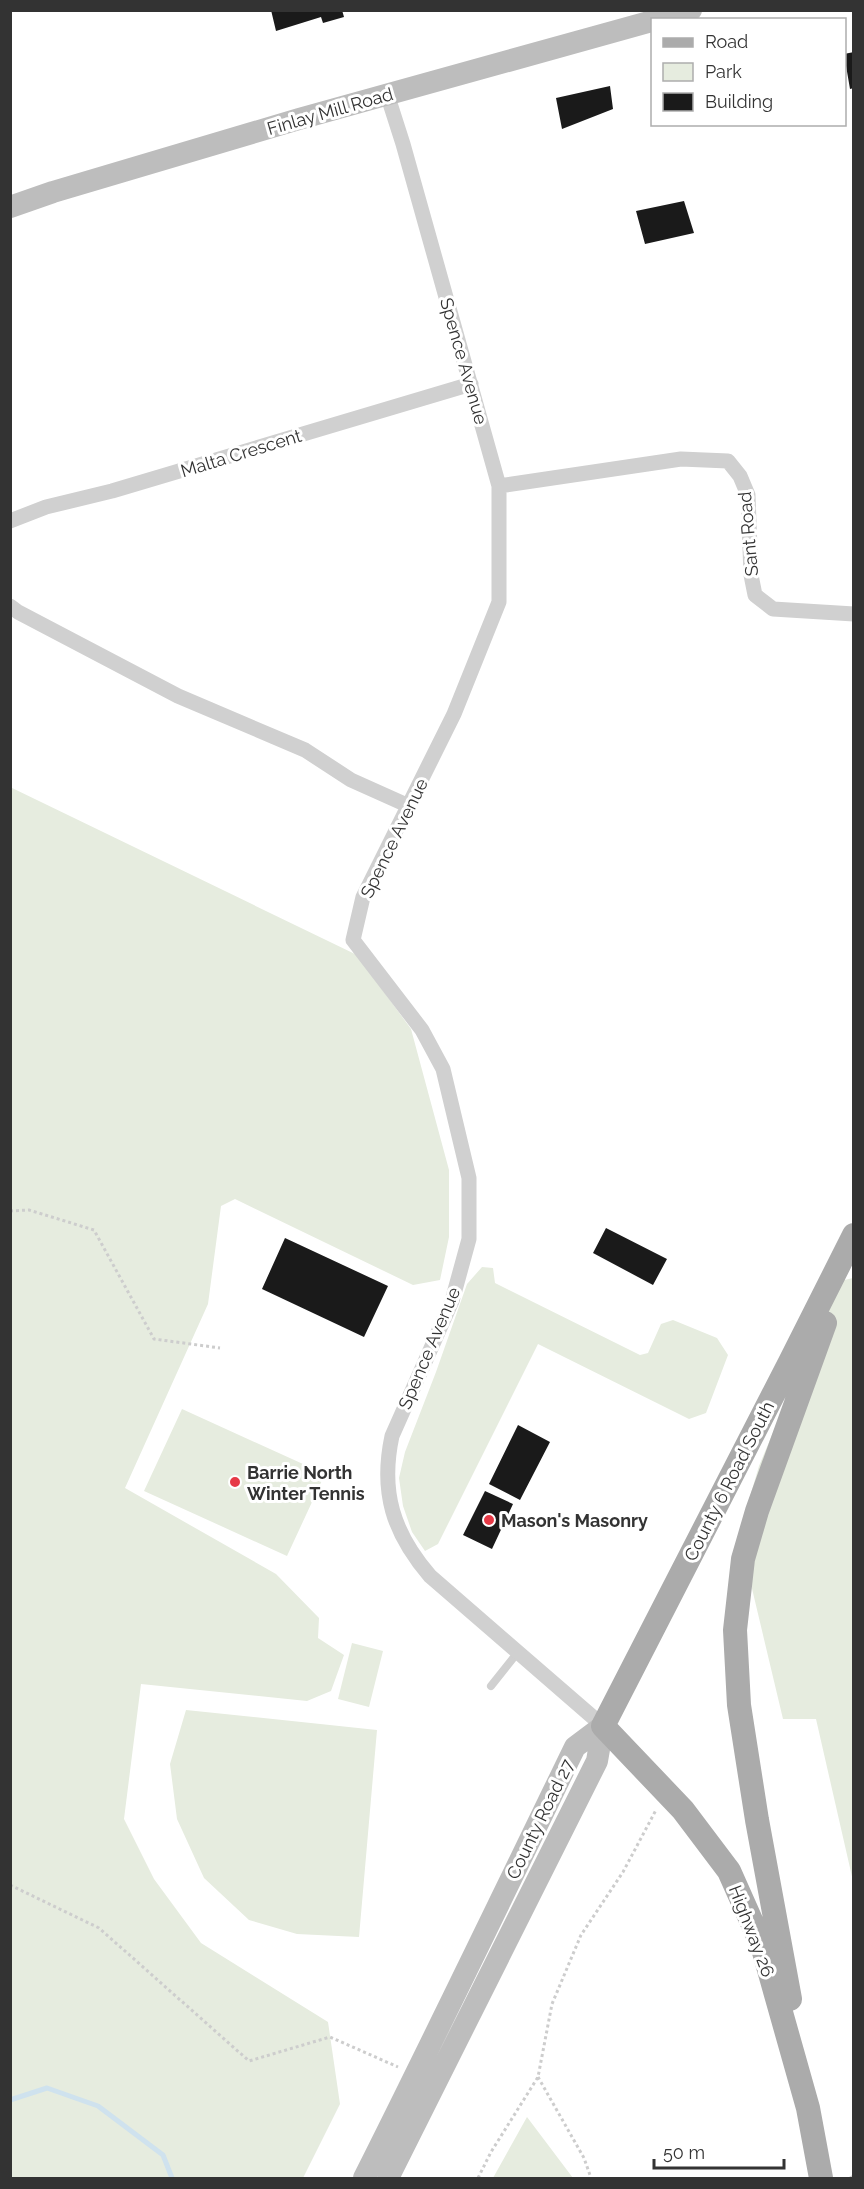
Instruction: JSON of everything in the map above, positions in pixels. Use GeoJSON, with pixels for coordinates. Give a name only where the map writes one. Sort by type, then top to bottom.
{"type":"FeatureCollection","features":[{"type":"Feature","properties":{"kind":"main road"},"geometry":{"type":"LineString","coordinates":[[666,18],[692,10]]}},
{"type":"Feature","properties":{"kind":"main road","name":"Finlay Mill Road"},"geometry":{"type":"LineString","coordinates":[[10,207],[53,192],[387,94],[651,21]]}},
{"type":"Feature","properties":{"kind":"main road","name":"County 6 Road South"},"geometry":{"type":"LineString","coordinates":[[603,1726],[854,1235]]}},
{"type":"Feature","properties":{"kind":"main road"},"geometry":{"type":"LineString","coordinates":[[808,2108],[739,1705],[735,1630],[743,1559],[757,1511],[854,1242]]}},
{"type":"Feature","properties":{"kind":"main road","name":"Highway 26"},"geometry":{"type":"LineString","coordinates":[[603,1726],[683,1810],[729,1871],[762,1946],[808,2108],[821,2178]]}},
{"type":"Feature","properties":{"kind":"main road","name":"County Road 27"},"geometry":{"type":"LineString","coordinates":[[364,2178],[575,1747],[603,1726]]}},
{"type":"Feature","properties":{"kind":"main road","name":"County Road 27"},"geometry":{"type":"LineString","coordinates":[[388,2178],[597,1761],[603,1726]]}},
{"type":"Feature","properties":{"kind":"street","name":"Spence Avenue"},"geometry":{"type":"LineString","coordinates":[[387,94],[404,144],[499,486],[499,602],[454,714],[363,897],[353,940],[422,1029],[443,1069],[469,1178],[469,1239],[452,1301],[392,1436],[387,1458],[387,1486],[400,1533],[430,1576],[603,1726]]}},
{"type":"Feature","properties":{"kind":"street","name":"Malta Crescent"},"geometry":{"type":"LineString","coordinates":[[10,521],[46,507],[112,491],[471,384]]}},
{"type":"Feature","properties":{"kind":"street","name":"Sant Road"},"geometry":{"type":"LineString","coordinates":[[499,486],[681,459],[728,461],[740,476],[748,495],[751,575],[755,595],[773,609],[854,614]]}},
{"type":"Feature","properties":{"kind":"street"},"geometry":{"type":"LineString","coordinates":[[10,606],[178,696],[305,750],[351,780],[409,806]]}},
{"type":"Feature","properties":{"kind":"lane"},"geometry":{"type":"LineString","coordinates":[[491,1686],[518,1652]]}},
{"type":"Feature","properties":{"kind":"path"},"geometry":{"type":"LineString","coordinates":[[10,1211],[29,1210],[94,1230],[154,1339],[220,1348]]}},
{"type":"Feature","properties":{"kind":"path"},"geometry":{"type":"LineString","coordinates":[[478,2178],[538,2078],[552,2004],[582,1935],[623,1872],[652,1815],[669,1795]]}},
{"type":"Feature","properties":{"kind":"path"},"geometry":{"type":"LineString","coordinates":[[10,1885],[99,1928],[249,2061],[330,2037],[416,2075]]}},
{"type":"Feature","properties":{"kind":"path"},"geometry":{"type":"LineString","coordinates":[[538,2078],[584,2158],[591,2178]]}},
{"type":"Feature","properties":{"kind":"green space"},"geometry":{"type":"Polygon","coordinates":[[[10,787],[357,955],[411,1029],[449,1170],[449,1237],[440,1280],[413,1285],[235,1199],[221,1206],[208,1304],[125,1488],[276,1574],[319,1618],[318,1638],[344,1655],[331,1691],[307,1701],[141,1684],[124,1819],[154,1879],[201,1943],[328,2022],[340,2104],[303,2178],[11,2178],[10,787]]]}},
{"type":"Feature","properties":{"kind":"green space"},"geometry":{"type":"Polygon","coordinates":[[[482,1267],[493,1268],[495,1283],[640,1355],[648,1353],[661,1324],[673,1320],[717,1338],[728,1355],[706,1413],[689,1419],[538,1344],[438,1544],[425,1551],[412,1532],[403,1506],[399,1478],[405,1452],[467,1284],[482,1267]]]}},
{"type":"Feature","properties":{"kind":"green space"},"geometry":{"type":"Polygon","coordinates":[[[853,1278],[853,1881],[816,1719],[783,1719],[739,1534],[759,1466],[836,1282],[853,1278]]]}},
{"type":"Feature","properties":{"kind":"green space","name":"Barrie North Winter Tennis"},"geometry":{"type":"Polygon","coordinates":[[[182,1409],[325,1474],[287,1556],[144,1491],[182,1409]]]}},
{"type":"Feature","properties":{"kind":"green space"},"geometry":{"type":"Polygon","coordinates":[[[352,1643],[383,1651],[369,1707],[338,1699],[352,1643]]]}},
{"type":"Feature","properties":{"kind":"green space"},"geometry":{"type":"Polygon","coordinates":[[[186,1710],[377,1730],[359,1937],[297,1934],[249,1920],[204,1878],[177,1819],[170,1764],[186,1710]]]}},
{"type":"Feature","properties":{"kind":"green space"},"geometry":{"type":"Polygon","coordinates":[[[527,2117],[573,2178],[493,2178],[527,2117]]]}},
{"type":"Feature","properties":{"kind":"building"},"geometry":{"type":"Polygon","coordinates":[[[271,10],[342,10],[344,17],[323,23],[321,17],[276,31],[271,10]]]}},
{"type":"Feature","properties":{"kind":"building"},"geometry":{"type":"Polygon","coordinates":[[[854,52],[854,88],[850,89],[846,66],[846,54],[854,52]]]}},
{"type":"Feature","properties":{"kind":"building"},"geometry":{"type":"Polygon","coordinates":[[[610,86],[613,109],[562,129],[556,98],[610,86]]]}},
{"type":"Feature","properties":{"kind":"building"},"geometry":{"type":"Polygon","coordinates":[[[684,201],[694,233],[645,244],[636,211],[684,201]]]}},
{"type":"Feature","properties":{"kind":"building"},"geometry":{"type":"Polygon","coordinates":[[[606,1228],[667,1259],[653,1285],[593,1253],[606,1228]]]}},
{"type":"Feature","properties":{"kind":"building"},"geometry":{"type":"Polygon","coordinates":[[[285,1238],[388,1286],[364,1337],[262,1289],[285,1238]]]}},
{"type":"Feature","properties":{"kind":"building"},"geometry":{"type":"Polygon","coordinates":[[[518,1425],[550,1442],[520,1500],[489,1484],[518,1425]]]}},
{"type":"Feature","properties":{"kind":"building"},"geometry":{"type":"Polygon","coordinates":[[[485,1491],[513,1504],[492,1549],[463,1535],[485,1491]]]}},
{"type":"Feature","properties":{"kind":"waterway"},"geometry":{"type":"LineString","coordinates":[[10,2100],[47,2088],[98,2106],[163,2155],[172,2178]]}},
{"type":"Feature","properties":{"kind":"place","name":"Barrie North Winter Tennis"},"geometry":{"type":"Point","coordinates":[235,1482]}},
{"type":"Feature","properties":{"kind":"place","name":"Mason's Masonry"},"geometry":{"type":"Point","coordinates":[489,1520]}}]}
